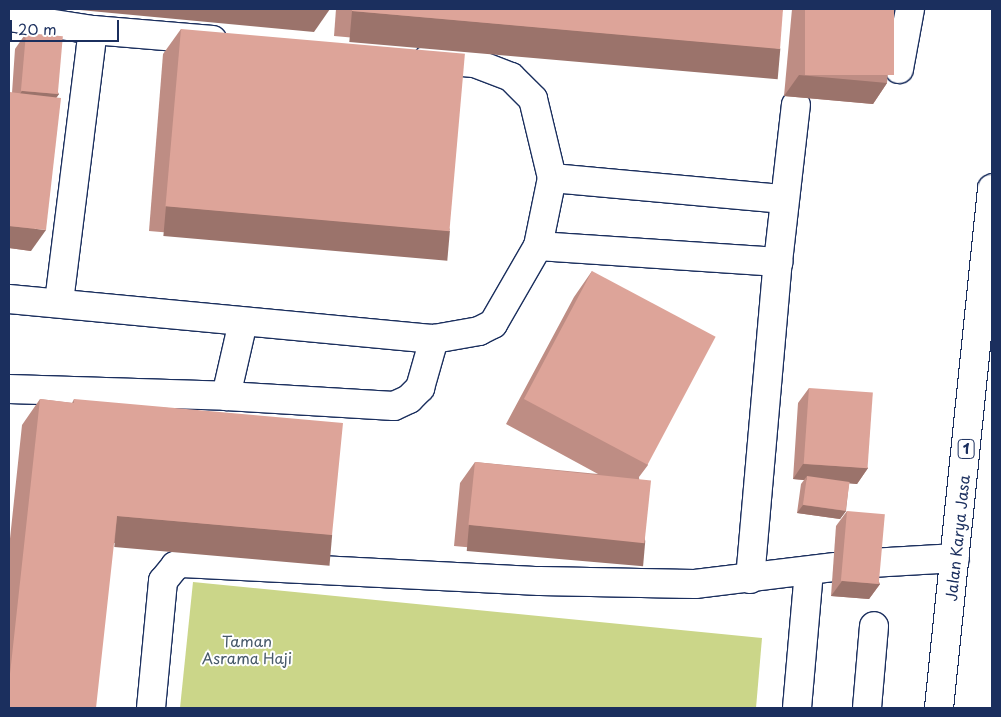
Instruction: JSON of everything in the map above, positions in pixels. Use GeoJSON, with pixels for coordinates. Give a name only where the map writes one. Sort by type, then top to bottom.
{"type":"FeatureCollection","features":[{"type":"Feature","properties":{"kind":"main road"},"geometry":{"type":"LineString","coordinates":[[899,69],[910,9]]}},
{"type":"Feature","properties":{"kind":"main road"},"geometry":{"type":"LineString","coordinates":[[9,17],[93,30],[239,42]]}},
{"type":"Feature","properties":{"kind":"main road"},"geometry":{"type":"LineString","coordinates":[[59,302],[93,30]]}},
{"type":"Feature","properties":{"kind":"main road"},"geometry":{"type":"LineString","coordinates":[[9,299],[59,302],[243,322],[434,339],[479,331],[493,324],[538,246],[552,178],[533,99],[511,77],[474,62],[405,57]]}},
{"type":"Feature","properties":{"kind":"main road"},"geometry":{"type":"LineString","coordinates":[[750,579],[784,199],[796,105]]}},
{"type":"Feature","properties":{"kind":"main road"},"geometry":{"type":"LineString","coordinates":[[552,178],[784,199]]}},
{"type":"Feature","properties":{"kind":"main road","name":"Jalan Karya Jasa"},"geometry":{"type":"LineString","coordinates":[[939,708],[992,189]]}},
{"type":"Feature","properties":{"kind":"main road"},"geometry":{"type":"LineString","coordinates":[[538,246],[778,262]]}},
{"type":"Feature","properties":{"kind":"main road"},"geometry":{"type":"LineString","coordinates":[[226,396],[243,322]]}},
{"type":"Feature","properties":{"kind":"main road"},"geometry":{"type":"LineString","coordinates":[[9,389],[226,396],[394,406],[408,400],[420,388],[434,339]]}},
{"type":"Feature","properties":{"kind":"main road"},"geometry":{"type":"LineString","coordinates":[[872,563],[955,558]]}},
{"type":"Feature","properties":{"kind":"main road"},"geometry":{"type":"LineString","coordinates":[[151,708],[163,581],[175,566],[182,564],[540,581],[695,584],[750,579],[821,569],[797,708]]}},
{"type":"Feature","properties":{"kind":"main road"},"geometry":{"type":"LineString","coordinates":[[868,708],[874,626]]}},
{"type":"Feature","properties":{"kind":"green space","name":"Taman Asrama Haji"},"geometry":{"type":"Polygon","coordinates":[[[193,582],[762,638],[756,708],[180,708],[193,582]]]}},
{"type":"Feature","properties":{"kind":"building"},"geometry":{"type":"Polygon","coordinates":[[[352,9],[783,9],[780,49],[352,11],[352,9]]]}},
{"type":"Feature","properties":{"kind":"building"},"geometry":{"type":"Polygon","coordinates":[[[805,9],[894,9],[894,75],[805,75],[805,9]]]}},
{"type":"Feature","properties":{"kind":"building"},"geometry":{"type":"Polygon","coordinates":[[[181,29],[465,54],[449,231],[165,206],[181,29]]]}},
{"type":"Feature","properties":{"kind":"building"},"geometry":{"type":"Polygon","coordinates":[[[26,33],[63,36],[58,94],[21,91],[26,33]]]}},
{"type":"Feature","properties":{"kind":"building"},"geometry":{"type":"Polygon","coordinates":[[[9,92],[61,98],[46,230],[9,226],[9,92]]]}},
{"type":"Feature","properties":{"kind":"building"},"geometry":{"type":"Polygon","coordinates":[[[592,271],[716,337],[648,465],[524,399],[592,271]]]}},
{"type":"Feature","properties":{"kind":"building"},"geometry":{"type":"Polygon","coordinates":[[[809,388],[873,392],[868,468],[804,464],[809,388]]]}},
{"type":"Feature","properties":{"kind":"building"},"geometry":{"type":"Polygon","coordinates":[[[40,399],[74,403],[74,399],[343,423],[332,535],[117,516],[96,708],[9,708],[9,683],[40,399]]]}},
{"type":"Feature","properties":{"kind":"building"},"geometry":{"type":"Polygon","coordinates":[[[475,462],[651,481],[644,543],[468,525],[475,462]]]}},
{"type":"Feature","properties":{"kind":"building"},"geometry":{"type":"Polygon","coordinates":[[[807,476],[850,482],[846,511],[803,505],[807,476]]]}},
{"type":"Feature","properties":{"kind":"building"},"geometry":{"type":"Polygon","coordinates":[[[847,511],[885,514],[879,584],[841,581],[847,511]]]}}]}
